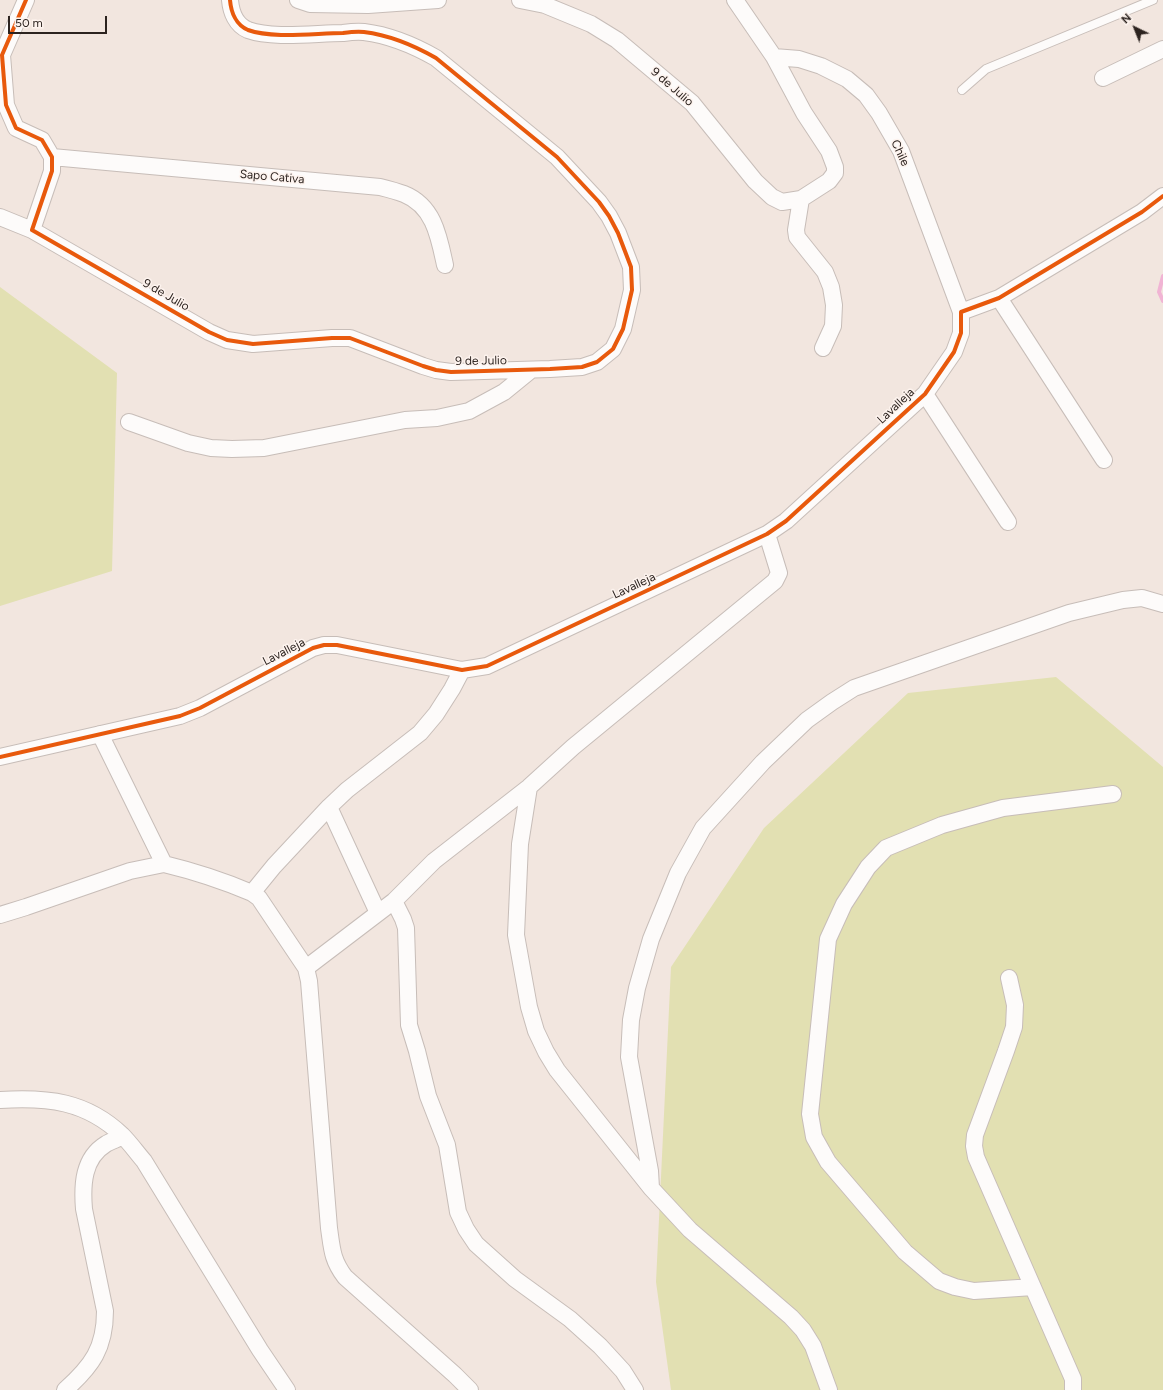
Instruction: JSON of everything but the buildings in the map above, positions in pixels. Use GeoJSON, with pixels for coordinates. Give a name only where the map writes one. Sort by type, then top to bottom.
{"type":"FeatureCollection","features":[{"type":"Feature","properties":{"kind":"street"},"geometry":{"type":"LineString","coordinates":[[26,0],[2,55],[6,105],[16,128],[42,140],[52,158],[52,171],[32,230]]}},
{"type":"Feature","properties":{"kind":"street","name":"9 de Julio"},"geometry":{"type":"LineString","coordinates":[[0,217],[32,230],[209,332],[227,340],[253,344],[350,338],[436,370],[451,372],[582,367],[596,362],[613,349],[623,329],[632,290],[631,267],[610,216],[600,202],[557,157],[436,58],[421,50],[380,35],[363,32],[283,35],[263,33],[247,29],[237,21],[231,9],[230,0]]}},
{"type":"Feature","properties":{"kind":"street"},"geometry":{"type":"LineString","coordinates":[[298,0],[310,4],[368,5],[438,0]]}},
{"type":"Feature","properties":{"kind":"street","name":"9 de Julio"},"geometry":{"type":"LineString","coordinates":[[520,0],[545,5],[591,24],[617,40],[692,103],[755,182],[772,197],[782,202],[801,199],[829,181],[835,173],[835,167],[829,151],[804,113],[774,57],[735,0]]}},
{"type":"Feature","properties":{"kind":"street"},"geometry":{"type":"LineString","coordinates":[[1103,78],[1163,49]]}},
{"type":"Feature","properties":{"kind":"street","name":"Chile"},"geometry":{"type":"LineString","coordinates":[[774,57],[799,60],[822,66],[847,78],[866,95],[879,113],[901,150],[961,312]]}},
{"type":"Feature","properties":{"kind":"street","name":"Sapo Cativa"},"geometry":{"type":"LineString","coordinates":[[52,158],[380,187],[404,194],[419,203],[428,213],[437,230],[445,265]]}},
{"type":"Feature","properties":{"kind":"street"},"geometry":{"type":"LineString","coordinates":[[961,312],[999,298],[1142,212],[1163,196]]}},
{"type":"Feature","properties":{"kind":"street"},"geometry":{"type":"LineString","coordinates":[[801,199],[796,230],[797,237],[825,272],[831,287],[833,299],[833,326],[823,348]]}},
{"type":"Feature","properties":{"kind":"street"},"geometry":{"type":"LineString","coordinates":[[999,298],[1104,460]]}},
{"type":"Feature","properties":{"kind":"street","name":"Lavalleja"},"geometry":{"type":"LineString","coordinates":[[0,758],[187,713],[200,708],[313,648],[324,645],[337,645],[462,670],[487,666],[767,534],[786,521],[925,394],[954,352],[962,333],[961,312]]}},
{"type":"Feature","properties":{"kind":"street"},"geometry":{"type":"LineString","coordinates":[[129,422],[188,443],[211,448],[264,448],[405,420],[437,418],[469,411],[504,392],[532,370]]}},
{"type":"Feature","properties":{"kind":"street"},"geometry":{"type":"LineString","coordinates":[[925,394],[1008,522]]}},
{"type":"Feature","properties":{"kind":"street"},"geometry":{"type":"LineString","coordinates":[[306,968],[394,901],[434,861],[529,787],[573,747],[774,581],[779,573],[767,534]]}},
{"type":"Feature","properties":{"kind":"street"},"geometry":{"type":"LineString","coordinates":[[651,1188],[650,1171],[629,1057],[631,1020],[637,988],[651,939],[678,873],[703,828],[763,762],[807,720],[854,688],[1069,613],[1129,599],[1142,598],[1163,604]]}},
{"type":"Feature","properties":{"kind":"street"},"geometry":{"type":"LineString","coordinates":[[252,893],[274,866],[329,807],[353,785],[420,733],[436,714],[462,670]]}},
{"type":"Feature","properties":{"kind":"street"},"geometry":{"type":"LineString","coordinates":[[100,734],[164,864]]}},
{"type":"Feature","properties":{"kind":"street"},"geometry":{"type":"LineString","coordinates":[[529,787],[520,844],[516,935],[529,1007],[536,1031],[546,1052],[557,1070],[651,1188],[690,1230],[791,1317],[802,1330],[813,1346],[829,1390]]}},
{"type":"Feature","properties":{"kind":"street"},"geometry":{"type":"LineString","coordinates":[[1033,1287],[974,1291],[955,1287],[939,1281],[905,1252],[828,1162],[814,1137],[810,1114],[828,939],[844,904],[868,867],[886,848],[942,825],[1003,808],[1113,794]]}},
{"type":"Feature","properties":{"kind":"street"},"geometry":{"type":"LineString","coordinates":[[329,807],[378,913]]}},
{"type":"Feature","properties":{"kind":"street"},"geometry":{"type":"LineString","coordinates":[[0,915],[130,871],[164,864],[238,887],[259,898],[306,968],[309,981],[329,1228],[333,1254],[337,1267],[345,1278],[456,1375],[470,1390]]}},
{"type":"Feature","properties":{"kind":"street"},"geometry":{"type":"LineString","coordinates":[[394,901],[406,928],[409,1025],[418,1051],[428,1096],[447,1145],[458,1212],[466,1229],[476,1244],[515,1279],[570,1319],[600,1346],[623,1371],[635,1390]]}},
{"type":"Feature","properties":{"kind":"street"},"geometry":{"type":"LineString","coordinates":[[1009,978],[1015,1005],[1014,1027],[975,1135],[974,1146],[976,1157],[1073,1379],[1073,1390]]}},
{"type":"Feature","properties":{"kind":"street"},"geometry":{"type":"LineString","coordinates":[[0,1100],[22,1098],[63,1102],[80,1107],[95,1114],[123,1136],[144,1161],[260,1350],[287,1390]]}},
{"type":"Feature","properties":{"kind":"street"},"geometry":{"type":"LineString","coordinates":[[65,1390],[89,1366],[99,1349],[105,1328],[105,1311],[84,1209],[84,1177],[91,1158],[105,1144],[123,1136]]}},
{"type":"Feature","properties":{"kind":"lane"},"geometry":{"type":"LineString","coordinates":[[962,90],[986,69],[1153,0]]}},
{"type":"Feature","properties":{"kind":"shaded area"},"geometry":{"type":"Polygon","coordinates":[[[0,287],[117,373],[112,571],[0,606],[0,287]]]}},
{"type":"Feature","properties":{"kind":"shaded area"},"geometry":{"type":"Polygon","coordinates":[[[1056,677],[1163,767],[1163,1390],[671,1390],[656,1282],[671,967],[764,828],[908,693],[1056,677]]]}},
{"type":"Feature","properties":{"kind":"waterway"},"geometry":{"type":"LineString","coordinates":[[1163,276],[1159,292],[1163,301]]}},
{"type":"Feature","properties":{"kind":"cycle path"},"geometry":{"type":"LineString","coordinates":[[26,0],[2,55],[6,105],[16,128],[42,140],[52,157],[52,171],[32,230],[209,332],[227,340],[253,344],[350,338],[423,366],[451,372],[582,367],[597,362],[613,349],[623,329],[632,290],[631,267],[618,233],[609,216],[599,202],[557,157],[436,58],[419,49],[392,38],[373,33],[354,32],[295,35],[258,33],[248,30],[240,25],[235,18],[230,0]]}},
{"type":"Feature","properties":{"kind":"cycle path"},"geometry":{"type":"LineString","coordinates":[[0,757],[180,716],[200,708],[313,648],[324,645],[337,645],[462,670],[487,666],[767,534],[786,521],[925,394],[954,352],[961,333],[961,312],[999,298],[1142,212],[1163,196]]}}]}
